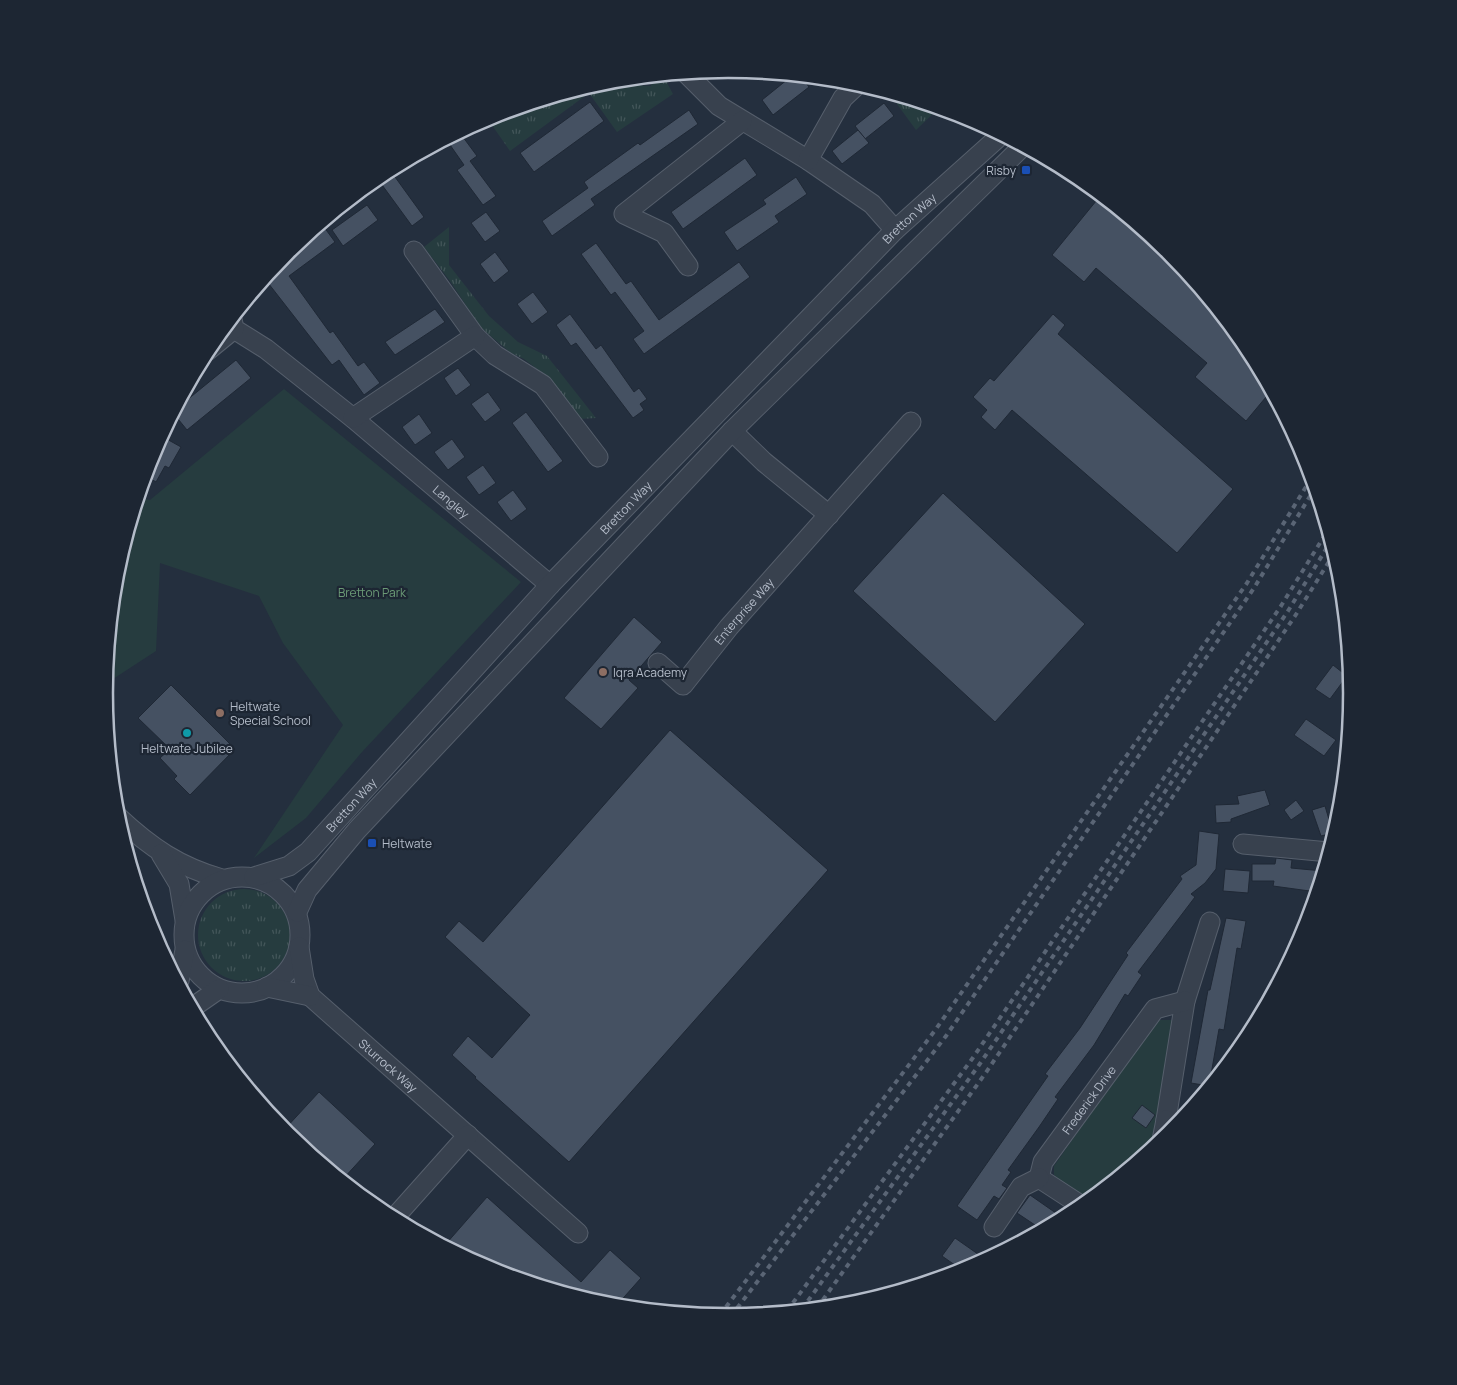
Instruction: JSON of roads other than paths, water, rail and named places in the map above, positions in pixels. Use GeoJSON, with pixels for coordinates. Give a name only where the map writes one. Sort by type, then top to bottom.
{"type":"FeatureCollection","features":[{"type":"Feature","properties":{"kind":"street"},"geometry":{"type":"LineString","coordinates":[[692,79],[720,106],[808,160],[872,204],[895,230]]}},
{"type":"Feature","properties":{"kind":"street"},"geometry":{"type":"LineString","coordinates":[[808,160],[843,98],[851,90]]}},
{"type":"Feature","properties":{"kind":"street"},"geometry":{"type":"LineString","coordinates":[[688,266],[664,233],[624,214],[742,120]]}},
{"type":"Feature","properties":{"kind":"street","name":"Bretton Way"},"geometry":{"type":"LineString","coordinates":[[254,877],[289,866],[308,852],[550,585],[895,230],[997,139]]}},
{"type":"Feature","properties":{"kind":"street","name":"Bretton Way"},"geometry":{"type":"LineString","coordinates":[[297,912],[307,890],[357,830],[732,431],[1018,150]]}},
{"type":"Feature","properties":{"kind":"street"},"geometry":{"type":"LineString","coordinates":[[414,251],[475,336],[495,355],[543,385],[598,456]]}},
{"type":"Feature","properties":{"kind":"street","name":"Langley"},"geometry":{"type":"LineString","coordinates":[[235,326],[353,418],[550,585]]}},
{"type":"Feature","properties":{"kind":"street"},"geometry":{"type":"LineString","coordinates":[[353,418],[475,336]]}},
{"type":"Feature","properties":{"kind":"street","name":"Enterprise Way"},"geometry":{"type":"LineString","coordinates":[[658,663],[683,685],[729,628],[911,422]]}},
{"type":"Feature","properties":{"kind":"street"},"geometry":{"type":"LineString","coordinates":[[732,431],[764,462],[829,515]]}},
{"type":"Feature","properties":{"kind":"street"},"geometry":{"type":"LineString","coordinates":[[128,825],[161,853],[194,871],[222,879]]}},
{"type":"Feature","properties":{"kind":"street"},"geometry":{"type":"LineString","coordinates":[[1243,844],[1323,851]]}},
{"type":"Feature","properties":{"kind":"street"},"geometry":{"type":"LineString","coordinates":[[161,853],[179,884],[185,920]]}},
{"type":"Feature","properties":{"kind":"street"},"geometry":{"type":"LineString","coordinates":[[181,972],[185,950],[183,935],[185,920],[192,902],[205,888],[222,879],[238,876],[254,877],[270,884],[284,894],[297,912],[300,927],[299,947],[304,979],[310,996],[267,988]]}},
{"type":"Feature","properties":{"kind":"street"},"geometry":{"type":"LineString","coordinates":[[1173,1117],[1185,1001],[1210,922]]}},
{"type":"Feature","properties":{"kind":"street"},"geometry":{"type":"LineString","coordinates":[[185,950],[198,973],[218,989],[235,993],[251,993],[267,988],[282,977],[293,963],[299,947]]}},
{"type":"Feature","properties":{"kind":"street"},"geometry":{"type":"LineString","coordinates":[[198,1003],[218,989]]}},
{"type":"Feature","properties":{"kind":"street","name":"Sturrock Way"},"geometry":{"type":"LineString","coordinates":[[310,996],[578,1233]]}},
{"type":"Feature","properties":{"kind":"street","name":"Frederick Drive"},"geometry":{"type":"LineString","coordinates":[[1039,1178],[1043,1162],[1155,1009],[1185,1001]]}},
{"type":"Feature","properties":{"kind":"street"},"geometry":{"type":"LineString","coordinates":[[400,1212],[468,1135]]}},
{"type":"Feature","properties":{"kind":"street"},"geometry":{"type":"LineString","coordinates":[[994,1228],[1021,1187],[1039,1178],[1074,1201]]}},
{"type":"Feature","properties":{"kind":"railway"},"geometry":{"type":"LineString","coordinates":[[725,1308],[936,1029],[1247,583],[1307,485]]}},
{"type":"Feature","properties":{"kind":"railway"},"geometry":{"type":"LineString","coordinates":[[737,1308],[946,1036],[1254,588],[1311,495]]}},
{"type":"Feature","properties":{"kind":"railway"},"geometry":{"type":"LineString","coordinates":[[792,1304],[972,1059],[1281,606],[1324,537]]}},
{"type":"Feature","properties":{"kind":"railway"},"geometry":{"type":"LineString","coordinates":[[807,1302],[979,1065],[1288,611],[1326,548]]}},
{"type":"Feature","properties":{"kind":"railway"},"geometry":{"type":"LineString","coordinates":[[823,1300],[987,1071],[1295,616],[1329,561]]}},
{"type":"Feature","properties":{"kind":"place","name":"Risby"},"geometry":{"type":"Point","coordinates":[1026,170]}},
{"type":"Feature","properties":{"kind":"place","name":"Iqra Academy"},"geometry":{"type":"Point","coordinates":[603,672]}},
{"type":"Feature","properties":{"kind":"place","name":"Heltwate Special School"},"geometry":{"type":"Point","coordinates":[220,713]}},
{"type":"Feature","properties":{"kind":"place","name":"Heltwate Jubilee"},"geometry":{"type":"Point","coordinates":[187,733]}},
{"type":"Feature","properties":{"kind":"place","name":"Heltwate"},"geometry":{"type":"Point","coordinates":[372,843]}},
{"type":"Feature","properties":{"kind":"park label","name":"Bretton Park"},"geometry":{"type":"Point","coordinates":[372,592]}}]}
